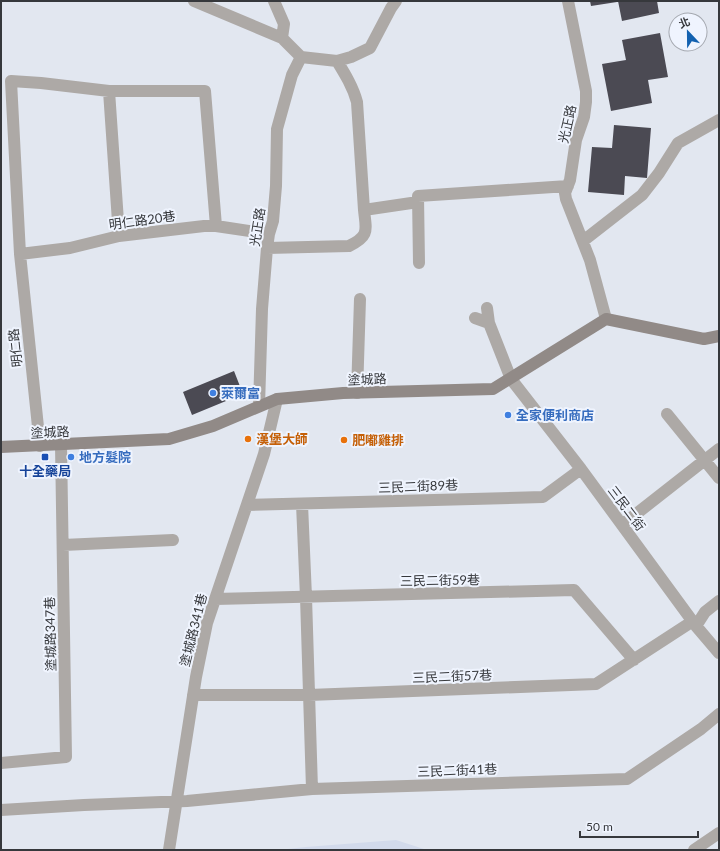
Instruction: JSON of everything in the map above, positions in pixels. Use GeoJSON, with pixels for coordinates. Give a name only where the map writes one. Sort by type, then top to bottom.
{"type":"FeatureCollection","features":[{"type":"Feature","properties":{"kind":"street"},"geometry":{"type":"LineString","coordinates":[[194,1],[282,38],[301,57],[337,61],[351,57],[370,48],[396,1]]}},
{"type":"Feature","properties":{"kind":"street"},"geometry":{"type":"LineString","coordinates":[[274,1],[284,24],[282,38]]}},
{"type":"Feature","properties":{"kind":"street","name":"光正路"},"geometry":{"type":"LineString","coordinates":[[568,1],[586,91],[586,102],[584,117],[576,140],[574,161],[566,193],[566,199],[590,260],[606,319]]}},
{"type":"Feature","properties":{"kind":"street","name":"光正路"},"geometry":{"type":"LineString","coordinates":[[259,406],[262,309],[267,248],[273,221],[276,186],[277,129],[292,75],[301,57]]}},
{"type":"Feature","properties":{"kind":"street"},"geometry":{"type":"LineString","coordinates":[[267,248],[350,246],[360,241],[364,236],[366,227],[357,102],[348,78],[337,61]]}},
{"type":"Feature","properties":{"kind":"street","name":"明仁路"},"geometry":{"type":"LineString","coordinates":[[40,446],[20,254],[11,81],[109,91]]}},
{"type":"Feature","properties":{"kind":"street"},"geometry":{"type":"LineString","coordinates":[[119,236],[109,91],[204,91],[216,226]]}},
{"type":"Feature","properties":{"kind":"street"},"geometry":{"type":"LineString","coordinates":[[583,241],[642,195],[659,173],[678,143],[719,120]]}},
{"type":"Feature","properties":{"kind":"street"},"geometry":{"type":"LineString","coordinates":[[420,263],[418,196],[568,186]]}},
{"type":"Feature","properties":{"kind":"street"},"geometry":{"type":"LineString","coordinates":[[364,210],[418,202]]}},
{"type":"Feature","properties":{"kind":"street","name":"明仁路20巷"},"geometry":{"type":"LineString","coordinates":[[20,254],[70,248],[119,236],[204,226],[216,226],[269,234]]}},
{"type":"Feature","properties":{"kind":"street"},"geometry":{"type":"LineString","coordinates":[[357,393],[360,299]]}},
{"type":"Feature","properties":{"kind":"street","name":"三民二街"},"geometry":{"type":"LineString","coordinates":[[487,308],[489,323],[511,379],[719,653]]}},
{"type":"Feature","properties":{"kind":"street"},"geometry":{"type":"LineString","coordinates":[[475,318],[489,323]]}},
{"type":"Feature","properties":{"kind":"street"},"geometry":{"type":"LineString","coordinates":[[606,319],[704,339],[719,336]]}},
{"type":"Feature","properties":{"kind":"street","name":"塗城路"},"geometry":{"type":"LineString","coordinates":[[1,447],[169,439],[213,426],[277,399],[357,393],[493,389],[606,319]]}},
{"type":"Feature","properties":{"kind":"street","name":"塗城路341巷"},"geometry":{"type":"LineString","coordinates":[[169,850],[193,695],[207,624],[264,454],[277,399]]}},
{"type":"Feature","properties":{"kind":"street"},"geometry":{"type":"LineString","coordinates":[[667,414],[719,478]]}},
{"type":"Feature","properties":{"kind":"street","name":"塗城路347巷"},"geometry":{"type":"LineString","coordinates":[[1,763],[66,757],[61,445]]}},
{"type":"Feature","properties":{"kind":"street"},"geometry":{"type":"LineString","coordinates":[[622,525],[719,449]]}},
{"type":"Feature","properties":{"kind":"street","name":"三民二街89巷"},"geometry":{"type":"LineString","coordinates":[[247,505],[543,497],[581,470]]}},
{"type":"Feature","properties":{"kind":"street"},"geometry":{"type":"LineString","coordinates":[[302,504],[312,789]]}},
{"type":"Feature","properties":{"kind":"street"},"geometry":{"type":"LineString","coordinates":[[63,545],[173,540]]}},
{"type":"Feature","properties":{"kind":"street","name":"三民二街59巷"},"geometry":{"type":"LineString","coordinates":[[215,599],[574,590],[634,660]]}},
{"type":"Feature","properties":{"kind":"street"},"geometry":{"type":"LineString","coordinates":[[695,623],[705,612],[719,601]]}},
{"type":"Feature","properties":{"kind":"street","name":"三民二街57巷"},"geometry":{"type":"LineString","coordinates":[[193,695],[309,695],[596,684],[695,623]]}},
{"type":"Feature","properties":{"kind":"street","name":"三民二街41巷"},"geometry":{"type":"LineString","coordinates":[[1,810],[187,801],[312,789],[628,780],[701,729],[719,714]]}},
{"type":"Feature","properties":{"kind":"street"},"geometry":{"type":"LineString","coordinates":[[694,850],[719,833]]}},
{"type":"Feature","properties":{"kind":"shaded area"},"geometry":{"type":"Polygon","coordinates":[[[396,840],[427,850],[278,850],[306,847],[396,840]]]}},
{"type":"Feature","properties":{"kind":"building"},"geometry":{"type":"Polygon","coordinates":[[[590,1],[617,1],[617,2],[591,6],[590,1]]]}},
{"type":"Feature","properties":{"kind":"building"},"geometry":{"type":"Polygon","coordinates":[[[618,1],[657,1],[659,13],[622,21],[618,1]]]}},
{"type":"Feature","properties":{"kind":"building"},"geometry":{"type":"Polygon","coordinates":[[[660,33],[668,77],[648,80],[652,103],[611,111],[602,64],[626,60],[622,40],[660,33]]]}},
{"type":"Feature","properties":{"kind":"building"},"geometry":{"type":"Polygon","coordinates":[[[614,125],[651,128],[647,178],[625,176],[624,195],[588,192],[592,147],[612,148],[614,125]]]}},
{"type":"Feature","properties":{"kind":"building","name":"萊爾富"},"geometry":{"type":"Polygon","coordinates":[[[234,371],[243,394],[192,415],[183,392],[234,371]]]}},
{"type":"Feature","properties":{"kind":"place","name":"萊爾富"},"geometry":{"type":"Point","coordinates":[213,393]}},
{"type":"Feature","properties":{"kind":"place","name":"全家便利商店"},"geometry":{"type":"Point","coordinates":[508,415]}},
{"type":"Feature","properties":{"kind":"place","name":"漢堡大師"},"geometry":{"type":"Point","coordinates":[248,439]}},
{"type":"Feature","properties":{"kind":"place","name":"肥嘟雞排"},"geometry":{"type":"Point","coordinates":[344,440]}},
{"type":"Feature","properties":{"kind":"place","name":"十全藥局"},"geometry":{"type":"Point","coordinates":[45,457]}},
{"type":"Feature","properties":{"kind":"place","name":"地方髮院"},"geometry":{"type":"Point","coordinates":[71,457]}}]}
